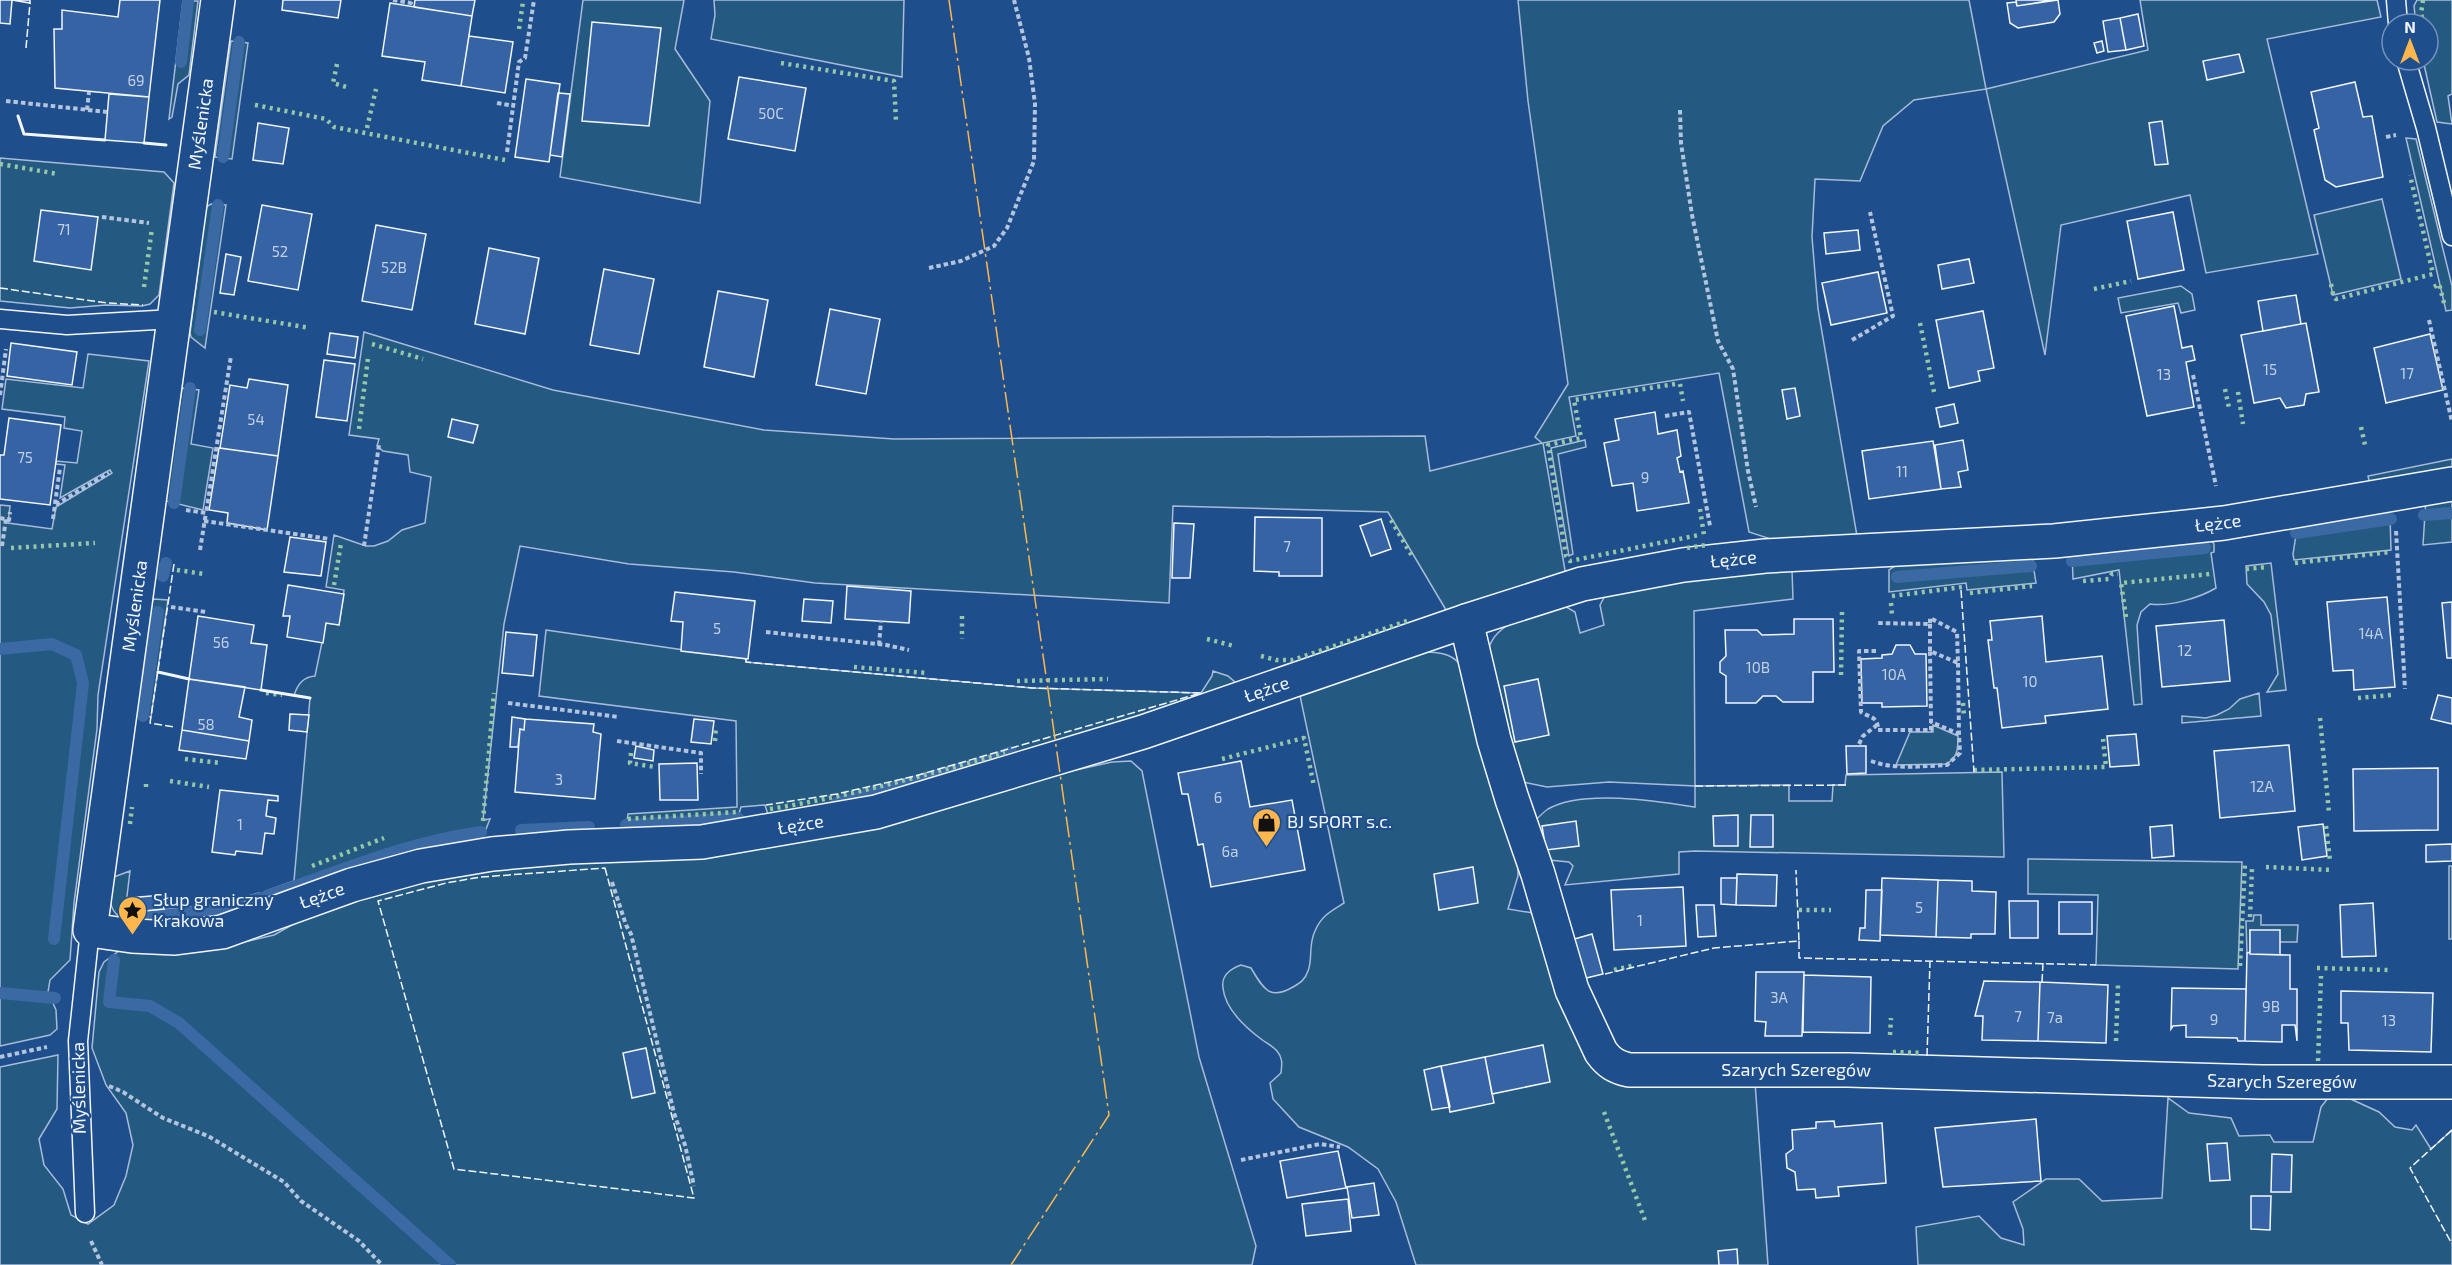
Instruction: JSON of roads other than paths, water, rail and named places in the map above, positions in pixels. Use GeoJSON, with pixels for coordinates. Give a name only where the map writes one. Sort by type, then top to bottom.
{"type":"FeatureCollection","features":[{"type":"Feature","properties":{"kind":"street","name":"Myślenicka"},"geometry":{"type":"LineString","coordinates":[[90,930],[218,0]]}},
{"type":"Feature","properties":{"kind":"street","name":"Łężce"},"geometry":{"type":"LineString","coordinates":[[90,930],[132,936],[175,938],[222,932],[352,885],[421,866],[492,854],[569,847],[702,842],[876,812],[1143,732],[1466,621],[1582,584],[1683,565],[1765,556],[2054,541],[2224,523],[2452,484]]}},
{"type":"Feature","properties":{"kind":"street","name":"Szarych Szeregów"},"geometry":{"type":"LineString","coordinates":[[1466,621],[1494,740],[1572,990],[1601,1052],[1617,1067],[1629,1070],[1848,1070],[2261,1082],[2452,1082]]}},
{"type":"Feature","properties":{"kind":"lane"},"geometry":{"type":"LineString","coordinates":[[2409,72],[2420,106],[2452,236]]}},
{"type":"Feature","properties":{"kind":"lane"},"geometry":{"type":"LineString","coordinates":[[0,319],[67,325],[174,319]]}},
{"type":"Feature","properties":{"kind":"lane","name":"Myślenicka"},"geometry":{"type":"LineString","coordinates":[[85,1213],[78,1041],[90,930]]}},
{"type":"Feature","properties":{"kind":"waterway"},"geometry":{"type":"LineString","coordinates":[[181,62],[188,1]]}},
{"type":"Feature","properties":{"kind":"waterway"},"geometry":{"type":"LineString","coordinates":[[223,157],[239,42]]}},
{"type":"Feature","properties":{"kind":"waterway"},"geometry":{"type":"LineString","coordinates":[[200,330],[218,205]]}},
{"type":"Feature","properties":{"kind":"waterway"},"geometry":{"type":"LineString","coordinates":[[174,503],[190,388]]}},
{"type":"Feature","properties":{"kind":"waterway"},"geometry":{"type":"LineString","coordinates":[[2424,515],[2452,513]]}},
{"type":"Feature","properties":{"kind":"waterway"},"geometry":{"type":"LineString","coordinates":[[2296,533],[2391,519]]}},
{"type":"Feature","properties":{"kind":"waterway"},"geometry":{"type":"LineString","coordinates":[[2072,561],[2205,548]]}},
{"type":"Feature","properties":{"kind":"waterway"},"geometry":{"type":"LineString","coordinates":[[163,576],[166,563]]}},
{"type":"Feature","properties":{"kind":"waterway"},"geometry":{"type":"LineString","coordinates":[[1897,577],[2031,566]]}},
{"type":"Feature","properties":{"kind":"waterway"},"geometry":{"type":"LineString","coordinates":[[143,716],[158,612]]}},
{"type":"Feature","properties":{"kind":"waterway"},"geometry":{"type":"LineString","coordinates":[[0,649],[52,644],[76,655],[83,683],[54,939]]}},
{"type":"Feature","properties":{"kind":"waterway"},"geometry":{"type":"LineString","coordinates":[[837,803],[998,758],[1011,752]]}},
{"type":"Feature","properties":{"kind":"waterway"},"geometry":{"type":"LineString","coordinates":[[626,825],[738,818]]}},
{"type":"Feature","properties":{"kind":"waterway"},"geometry":{"type":"LineString","coordinates":[[521,830],[589,827]]}},
{"type":"Feature","properties":{"kind":"waterway"},"geometry":{"type":"LineString","coordinates":[[267,896],[399,850],[481,832]]}},
{"type":"Feature","properties":{"kind":"waterway"},"geometry":{"type":"LineString","coordinates":[[134,916],[141,918],[218,910],[261,898]]}},
{"type":"Feature","properties":{"kind":"waterway"},"geometry":{"type":"LineString","coordinates":[[114,960],[109,1002],[150,1006],[179,1023],[450,1265]]}},
{"type":"Feature","properties":{"kind":"waterway"},"geometry":{"type":"LineString","coordinates":[[0,993],[55,998]]}},
{"type":"Feature","properties":{"kind":"place","name":"BJ SPORT s.c."},"geometry":{"type":"Point","coordinates":[1266,848]}},
{"type":"Feature","properties":{"kind":"place","name":"Słup graniczny Krakowa"},"geometry":{"type":"Point","coordinates":[132,936]}}]}
